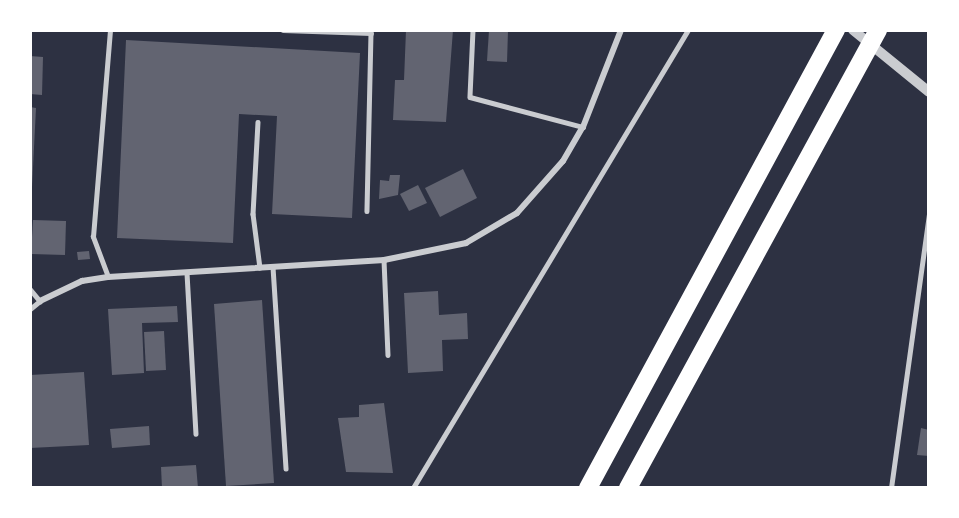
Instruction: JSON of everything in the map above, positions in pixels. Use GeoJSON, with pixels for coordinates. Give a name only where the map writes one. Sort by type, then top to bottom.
{"type":"FeatureCollection","features":[{"type":"Feature","properties":{"kind":"highway"},"geometry":{"type":"LineString","coordinates":[[588,488],[836,30]]}},
{"type":"Feature","properties":{"kind":"highway"},"geometry":{"type":"LineString","coordinates":[[628,488],[878,30]]}},
{"type":"Feature","properties":{"kind":"street"},"geometry":{"type":"LineString","coordinates":[[40,301],[82,281],[108,277],[384,260],[446,249],[491,231],[543,187],[583,127],[621,30]]}},
{"type":"Feature","properties":{"kind":"street"},"geometry":{"type":"LineString","coordinates":[[853,30],[929,92]]}},
{"type":"Feature","properties":{"kind":"lane"},"geometry":{"type":"LineString","coordinates":[[108,277],[93,237],[110,30]]}},
{"type":"Feature","properties":{"kind":"lane"},"geometry":{"type":"LineString","coordinates":[[283,30],[371,33],[367,211]]}},
{"type":"Feature","properties":{"kind":"lane"},"geometry":{"type":"LineString","coordinates":[[473,30],[470,97],[583,127]]}},
{"type":"Feature","properties":{"kind":"lane"},"geometry":{"type":"LineString","coordinates":[[413,488],[688,30]]}},
{"type":"Feature","properties":{"kind":"lane"},"geometry":{"type":"LineString","coordinates":[[258,122],[253,214],[260,268]]}},
{"type":"Feature","properties":{"kind":"lane"},"geometry":{"type":"LineString","coordinates":[[891,488],[929,214]]}},
{"type":"Feature","properties":{"kind":"lane"},"geometry":{"type":"LineString","coordinates":[[384,260],[388,355]]}},
{"type":"Feature","properties":{"kind":"lane"},"geometry":{"type":"LineString","coordinates":[[273,267],[286,469]]}},
{"type":"Feature","properties":{"kind":"lane"},"geometry":{"type":"LineString","coordinates":[[187,273],[196,434]]}},
{"type":"Feature","properties":{"kind":"lane"},"geometry":{"type":"LineString","coordinates":[[30,289],[40,301]]}},
{"type":"Feature","properties":{"kind":"lane"},"geometry":{"type":"LineString","coordinates":[[30,297],[40,301]]}},
{"type":"Feature","properties":{"kind":"lane"},"geometry":{"type":"LineString","coordinates":[[30,309],[40,301]]}},
{"type":"Feature","properties":{"kind":"building"},"geometry":{"type":"Polygon","coordinates":[[[406,30],[453,30],[446,122],[393,120],[395,80],[404,80],[406,30]]]}},
{"type":"Feature","properties":{"kind":"building"},"geometry":{"type":"Polygon","coordinates":[[[489,30],[508,30],[507,62],[487,61],[489,30]]]}},
{"type":"Feature","properties":{"kind":"building"},"geometry":{"type":"Polygon","coordinates":[[[126,40],[360,53],[352,218],[272,214],[277,116],[239,114],[233,243],[117,238],[126,40]]]}},
{"type":"Feature","properties":{"kind":"building"},"geometry":{"type":"Polygon","coordinates":[[[30,56],[43,57],[42,95],[30,94],[30,56]]]}},
{"type":"Feature","properties":{"kind":"building"},"geometry":{"type":"Polygon","coordinates":[[[30,107],[36,108],[32,187],[30,187],[30,107]]]}},
{"type":"Feature","properties":{"kind":"building"},"geometry":{"type":"Polygon","coordinates":[[[463,169],[477,198],[440,217],[425,188],[463,169]]]}},
{"type":"Feature","properties":{"kind":"building"},"geometry":{"type":"Polygon","coordinates":[[[390,175],[400,175],[398,195],[379,199],[380,180],[389,181],[390,175]]]}},
{"type":"Feature","properties":{"kind":"building"},"geometry":{"type":"Polygon","coordinates":[[[418,185],[427,203],[409,211],[400,194],[418,185]]]}},
{"type":"Feature","properties":{"kind":"building"},"geometry":{"type":"Polygon","coordinates":[[[33,220],[66,221],[65,255],[31,254],[33,220]]]}},
{"type":"Feature","properties":{"kind":"building"},"geometry":{"type":"Polygon","coordinates":[[[89,251],[90,259],[78,260],[77,252],[89,251]]]}},
{"type":"Feature","properties":{"kind":"building"},"geometry":{"type":"Polygon","coordinates":[[[438,291],[439,315],[467,313],[468,339],[442,340],[443,371],[408,373],[404,293],[438,291]]]}},
{"type":"Feature","properties":{"kind":"building"},"geometry":{"type":"Polygon","coordinates":[[[262,300],[274,483],[226,486],[214,304],[262,300]]]}},
{"type":"Feature","properties":{"kind":"building"},"geometry":{"type":"Polygon","coordinates":[[[177,306],[178,322],[142,323],[144,373],[112,375],[108,309],[177,306]]]}},
{"type":"Feature","properties":{"kind":"building"},"geometry":{"type":"Polygon","coordinates":[[[164,331],[166,370],[146,371],[144,332],[164,331]]]}},
{"type":"Feature","properties":{"kind":"building"},"geometry":{"type":"Polygon","coordinates":[[[84,372],[89,445],[30,448],[30,375],[84,372]]]}},
{"type":"Feature","properties":{"kind":"building"},"geometry":{"type":"Polygon","coordinates":[[[384,403],[393,473],[346,472],[338,418],[359,417],[359,405],[384,403]]]}},
{"type":"Feature","properties":{"kind":"building"},"geometry":{"type":"Polygon","coordinates":[[[149,426],[150,445],[112,448],[110,429],[149,426]]]}},
{"type":"Feature","properties":{"kind":"building"},"geometry":{"type":"Polygon","coordinates":[[[921,428],[929,430],[929,456],[917,455],[921,428]]]}},
{"type":"Feature","properties":{"kind":"building"},"geometry":{"type":"Polygon","coordinates":[[[196,465],[198,488],[162,488],[161,467],[196,465]]]}}]}
